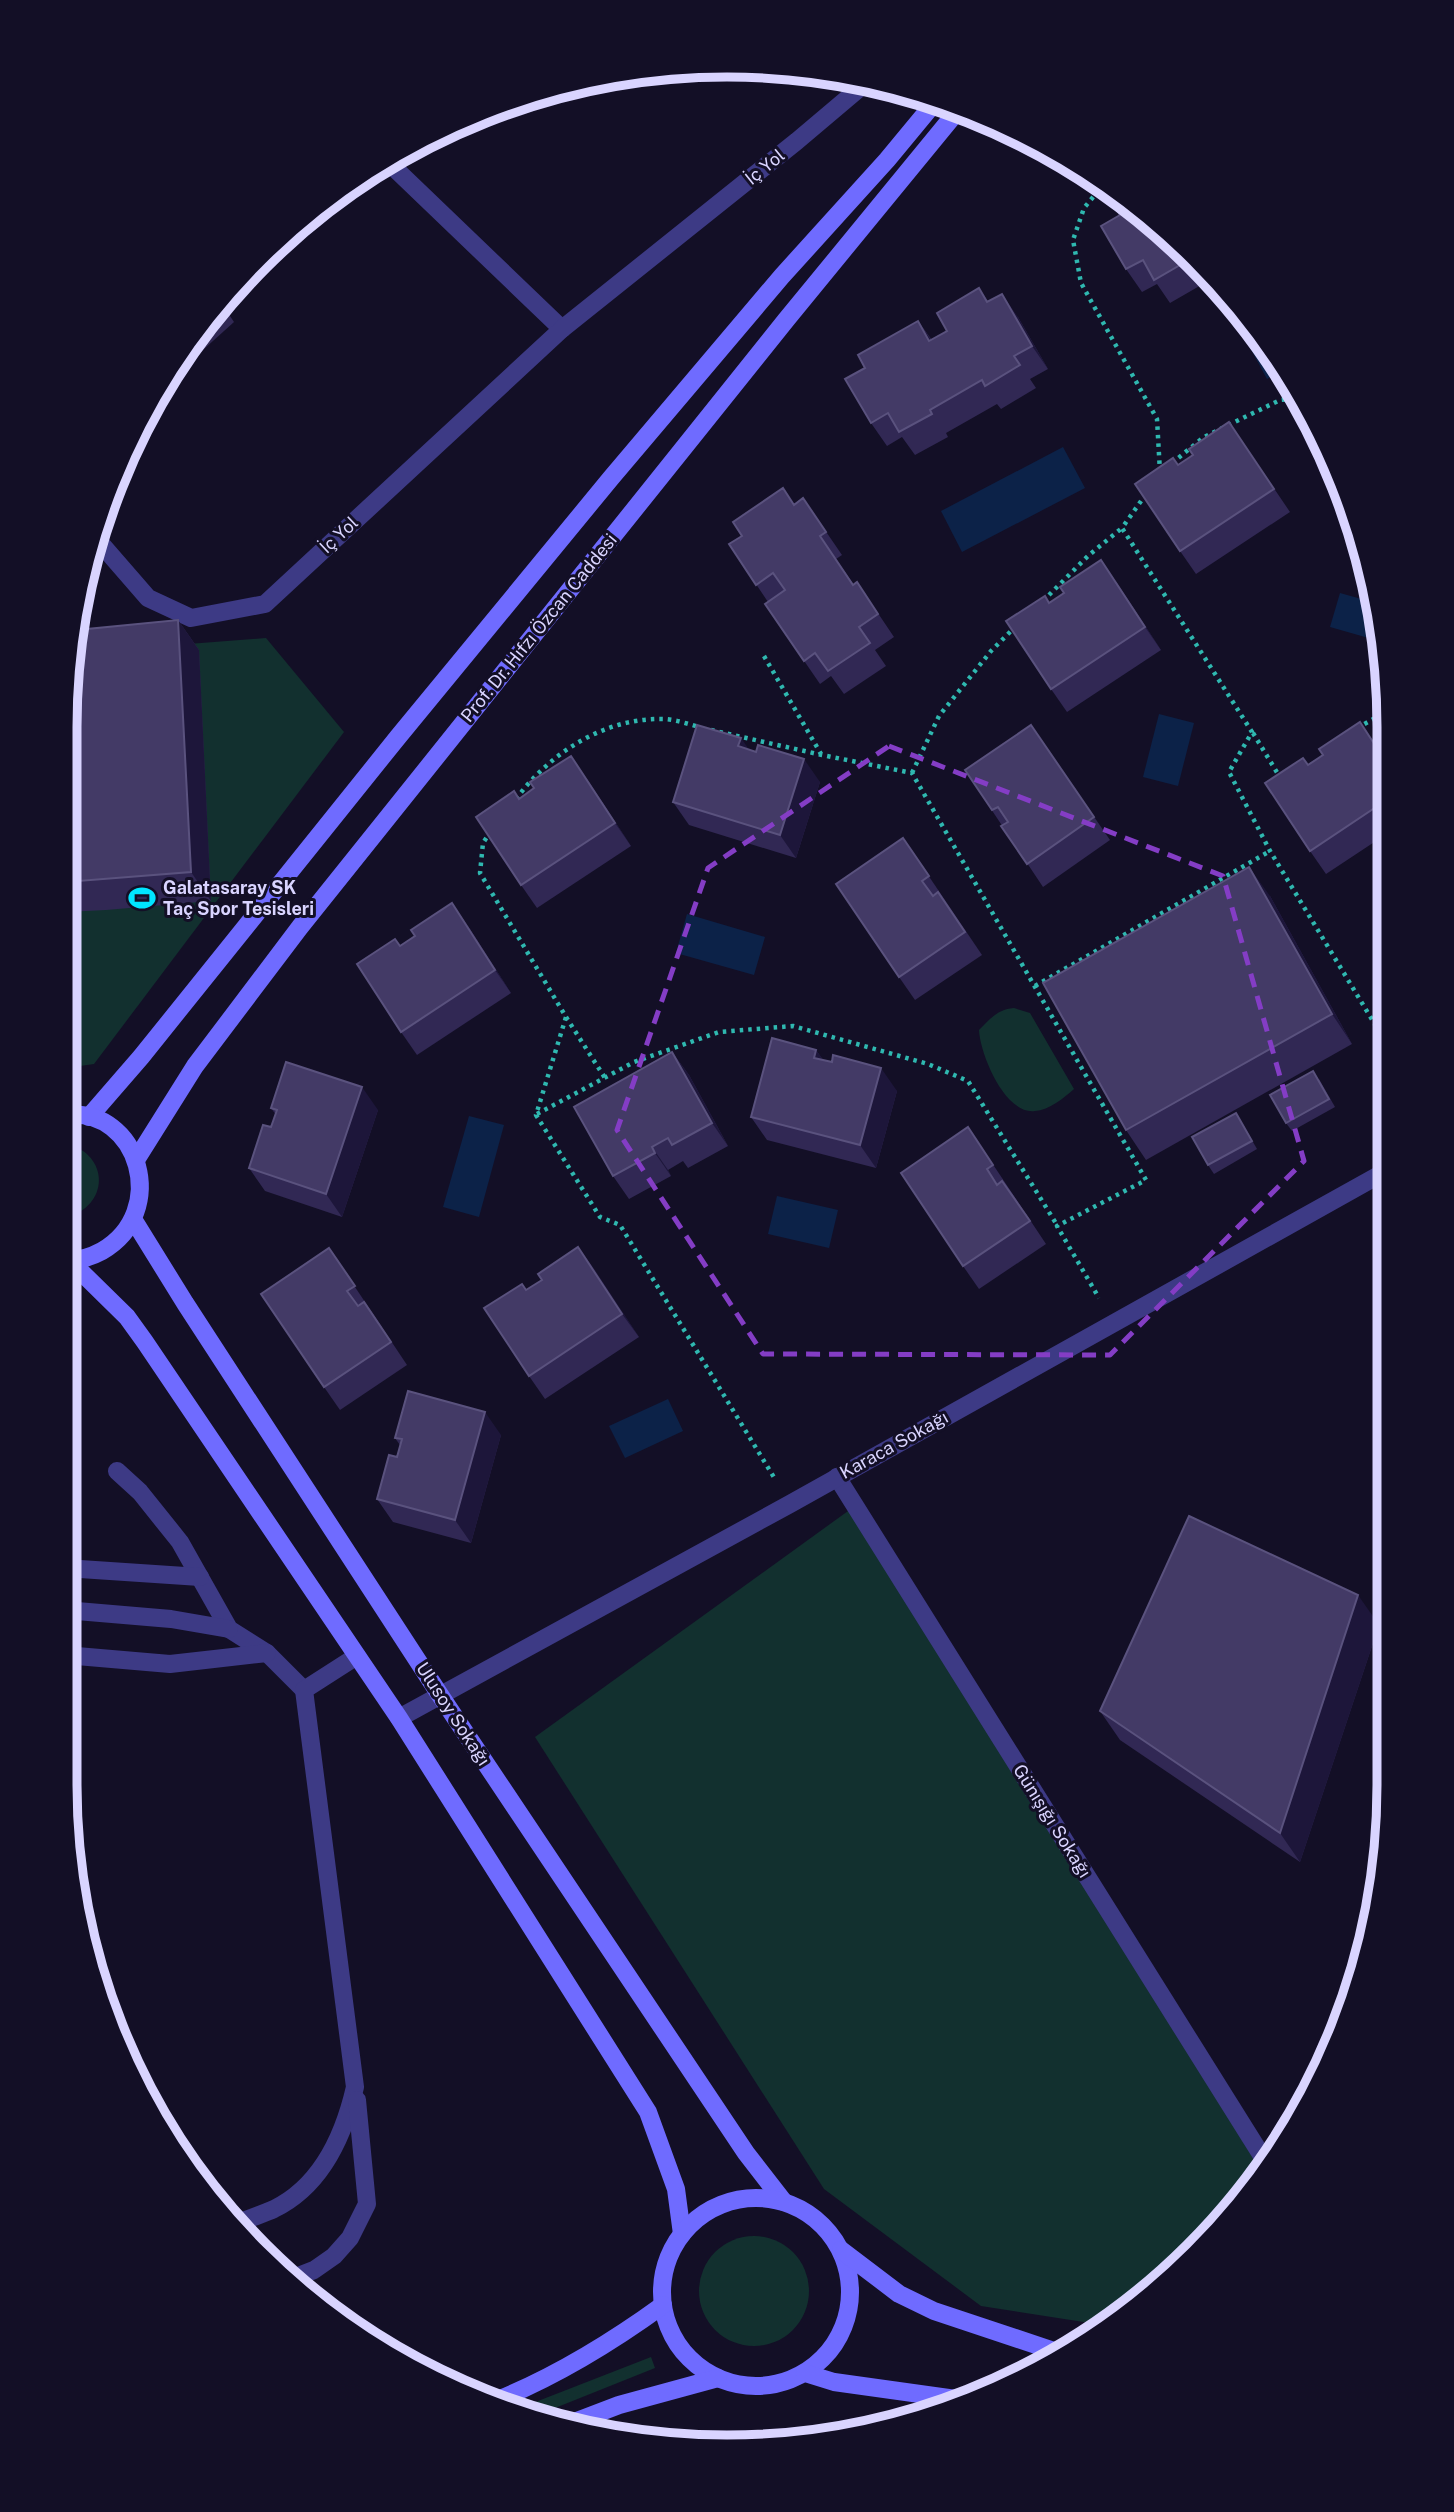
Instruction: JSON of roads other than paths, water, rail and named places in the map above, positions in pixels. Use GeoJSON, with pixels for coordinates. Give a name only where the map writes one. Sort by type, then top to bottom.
{"type":"FeatureCollection","features":[{"type":"Feature","properties":{"kind":"street","name":"İç Yol"},"geometry":{"type":"LineString","coordinates":[[103,546],[148,598],[191,618],[265,604],[562,329],[858,90]]}},
{"type":"Feature","properties":{"kind":"street"},"geometry":{"type":"LineString","coordinates":[[89,1117],[141,1057],[398,737],[611,478],[782,276],[929,109]]}},
{"type":"Feature","properties":{"kind":"street","name":"Prof. Dr. Hıfzı Özcan Caddesi"},"geometry":{"type":"LineString","coordinates":[[136,1160],[195,1066],[300,928],[786,320],[953,117]]}},
{"type":"Feature","properties":{"kind":"street"},"geometry":{"type":"LineString","coordinates":[[394,169],[562,329]]}},
{"type":"Feature","properties":{"kind":"street"},"geometry":{"type":"LineString","coordinates":[[77,1116],[89,1117],[109,1126],[125,1141],[136,1160],[141,1181],[139,1205],[129,1227],[113,1244],[92,1256],[77,1258]]}},
{"type":"Feature","properties":{"kind":"street","name":"Karaca Sokağı"},"geometry":{"type":"LineString","coordinates":[[399,1718],[1377,1176]]}},
{"type":"Feature","properties":{"kind":"street","name":"Ulusoy Sokağı"},"geometry":{"type":"LineString","coordinates":[[133,1219],[440,1695],[746,2153],[783,2202]]}},
{"type":"Feature","properties":{"kind":"street"},"geometry":{"type":"LineString","coordinates":[[77,1269],[127,1317],[145,1342],[399,1718],[648,2112],[676,2189],[682,2234]]}},
{"type":"Feature","properties":{"kind":"street"},"geometry":{"type":"LineString","coordinates":[[117,1471],[140,1492],[180,1542],[229,1629]]}},
{"type":"Feature","properties":{"kind":"street","name":"Günışığı Sokağı"},"geometry":{"type":"LineString","coordinates":[[837,1477],[1261,2155]]}},
{"type":"Feature","properties":{"kind":"street"},"geometry":{"type":"LineString","coordinates":[[77,1569],[200,1577]]}},
{"type":"Feature","properties":{"kind":"street"},"geometry":{"type":"LineString","coordinates":[[77,1611],[170,1619],[229,1629],[267,1653],[304,1690],[355,2087],[367,2204],[350,2238],[334,2256],[314,2270],[300,2276]]}},
{"type":"Feature","properties":{"kind":"street"},"geometry":{"type":"LineString","coordinates":[[77,1656],[170,1664],[267,1653]]}},
{"type":"Feature","properties":{"kind":"street"},"geometry":{"type":"LineString","coordinates":[[304,1690],[357,1656]]}},
{"type":"Feature","properties":{"kind":"street"},"geometry":{"type":"LineString","coordinates":[[244,2221],[276,2208],[301,2189],[322,2166],[338,2142],[349,2115],[355,2087]]}},
{"type":"Feature","properties":{"kind":"street","name":"Ulusoy Sokağı"},"geometry":{"type":"LineString","coordinates":[[842,2250],[848,2264],[850,2310],[839,2339],[820,2364],[793,2380],[763,2387],[732,2384],[718,2378],[702,2370],[682,2351],[667,2324],[662,2293],[666,2263],[682,2234],[705,2212],[735,2200],[767,2198],[794,2206],[824,2227],[842,2250],[899,2294],[934,2311],[1049,2349]]}},
{"type":"Feature","properties":{"kind":"street"},"geometry":{"type":"LineString","coordinates":[[506,2397],[534,2385],[616,2340],[663,2305]]}},
{"type":"Feature","properties":{"kind":"street"},"geometry":{"type":"LineString","coordinates":[[805,2374],[834,2382],[945,2398]]}},
{"type":"Feature","properties":{"kind":"street"},"geometry":{"type":"LineString","coordinates":[[583,2419],[619,2405],[718,2378]]}},
{"type":"Feature","properties":{"kind":"water"},"geometry":{"type":"Polygon","coordinates":[[[1249,340],[1273,376],[1267,379],[1247,342],[1249,340]]]}},
{"type":"Feature","properties":{"kind":"water"},"geometry":{"type":"Polygon","coordinates":[[[1063,447],[1085,488],[962,552],[941,511],[1063,447]]]}},
{"type":"Feature","properties":{"kind":"water"},"geometry":{"type":"Polygon","coordinates":[[[1340,593],[1365,600],[1371,639],[1330,627],[1340,593]]]}},
{"type":"Feature","properties":{"kind":"water"},"geometry":{"type":"Polygon","coordinates":[[[1159,714],[1194,723],[1178,786],[1143,777],[1159,714]]]}},
{"type":"Feature","properties":{"kind":"water"},"geometry":{"type":"Polygon","coordinates":[[[687,914],[765,937],[754,975],[676,953],[687,914]]]}},
{"type":"Feature","properties":{"kind":"water"},"geometry":{"type":"Polygon","coordinates":[[[469,1116],[504,1125],[479,1217],[443,1207],[469,1116]]]}},
{"type":"Feature","properties":{"kind":"water"},"geometry":{"type":"Polygon","coordinates":[[[777,1196],[838,1210],[829,1248],[768,1234],[777,1196]]]}},
{"type":"Feature","properties":{"kind":"water"},"geometry":{"type":"Polygon","coordinates":[[[668,1399],[683,1431],[625,1458],[609,1426],[668,1399]]]}},
{"type":"Feature","properties":{"kind":"place","name":"Galatasaray SK Taç Spor Tesisleri"},"geometry":{"type":"Point","coordinates":[142,898]}}]}
